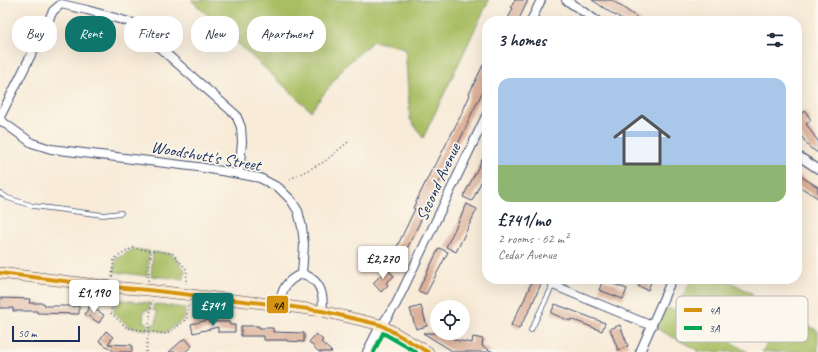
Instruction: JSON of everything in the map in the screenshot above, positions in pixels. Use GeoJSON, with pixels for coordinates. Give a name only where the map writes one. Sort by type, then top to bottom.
{"type":"FeatureCollection","features":[{"type":"Feature","properties":{"kind":"main road"},"geometry":{"type":"LineString","coordinates":[[0,273],[322,311],[381,325],[428,352]]}},
{"type":"Feature","properties":{"kind":"street"},"geometry":{"type":"LineString","coordinates":[[533,16],[541,0]]}},
{"type":"Feature","properties":{"kind":"street"},"geometry":{"type":"LineString","coordinates":[[566,0],[590,16]]}},
{"type":"Feature","properties":{"kind":"street"},"geometry":{"type":"LineString","coordinates":[[0,119],[52,10],[61,4],[133,23],[236,115],[241,126],[242,142],[239,174]]}},
{"type":"Feature","properties":{"kind":"street","name":"Woodshutt's Street"},"geometry":{"type":"LineString","coordinates":[[0,119],[32,143],[51,149],[198,168],[260,178],[279,188],[291,200],[298,211],[304,245],[302,274]]}},
{"type":"Feature","properties":{"kind":"street","name":"Second Avenue"},"geometry":{"type":"LineString","coordinates":[[367,352],[376,332],[396,304],[482,124]]}},
{"type":"Feature","properties":{"kind":"street"},"geometry":{"type":"LineString","coordinates":[[802,158],[818,169]]}},
{"type":"Feature","properties":{"kind":"street"},"geometry":{"type":"LineString","coordinates":[[280,305],[283,290],[287,283],[294,277],[302,274],[310,277],[316,283],[323,296],[322,311]]}},
{"type":"Feature","properties":{"kind":"street"},"geometry":{"type":"LineString","coordinates":[[558,284],[652,326]]}},
{"type":"Feature","properties":{"kind":"street"},"geometry":{"type":"LineString","coordinates":[[640,352],[670,284]]}},
{"type":"Feature","properties":{"kind":"lane"},"geometry":{"type":"LineString","coordinates":[[0,193],[8,198],[33,206],[104,215],[121,213]]}},
{"type":"Feature","properties":{"kind":"lane"},"geometry":{"type":"LineString","coordinates":[[531,330],[553,284]]}},
{"type":"Feature","properties":{"kind":"path"},"geometry":{"type":"LineString","coordinates":[[290,179],[324,162],[348,142]]}},
{"type":"Feature","properties":{"kind":"path"},"geometry":{"type":"LineString","coordinates":[[112,277],[114,259],[132,248],[151,250],[172,253],[187,270],[186,285]]}},
{"type":"Feature","properties":{"kind":"path"},"geometry":{"type":"LineString","coordinates":[[148,284],[151,250]]}},
{"type":"Feature","properties":{"kind":"path"},"geometry":{"type":"LineString","coordinates":[[112,295],[111,313],[127,328],[167,334],[187,319],[188,304]]}},
{"type":"Feature","properties":{"kind":"path"},"geometry":{"type":"LineString","coordinates":[[146,352],[152,300]]}},
{"type":"Feature","properties":{"kind":"green space"},"geometry":{"type":"Polygon","coordinates":[[[191,0],[489,0],[423,138],[410,119],[405,48],[373,41],[344,67],[311,111],[247,52],[326,52],[326,16],[247,16],[247,52],[239,44],[239,16],[208,16],[191,0]]]}},
{"type":"Feature","properties":{"kind":"green space"},"geometry":{"type":"Polygon","coordinates":[[[133,249],[149,251],[147,276],[114,272],[116,259],[133,249]]]}},
{"type":"Feature","properties":{"kind":"green space"},"geometry":{"type":"Polygon","coordinates":[[[153,252],[172,254],[185,270],[184,279],[151,276],[153,252]]]}},
{"type":"Feature","properties":{"kind":"green space"},"geometry":{"type":"Polygon","coordinates":[[[689,284],[734,284],[753,294],[752,296],[682,296],[689,284]]]}},
{"type":"Feature","properties":{"kind":"green space"},"geometry":{"type":"Polygon","coordinates":[[[115,299],[150,303],[149,310],[144,310],[143,322],[148,323],[147,330],[129,327],[114,313],[115,299]]]}},
{"type":"Feature","properties":{"kind":"green space"},"geometry":{"type":"Polygon","coordinates":[[[154,304],[185,308],[185,318],[167,332],[151,330],[151,324],[156,324],[157,311],[153,310],[154,304]]]}},
{"type":"Feature","properties":{"kind":"green space"},"geometry":{"type":"Polygon","coordinates":[[[661,304],[674,311],[676,307],[676,339],[652,326],[661,304]]]}},
{"type":"Feature","properties":{"kind":"green space"},"geometry":{"type":"Polygon","coordinates":[[[808,325],[818,331],[818,352],[762,352],[768,342],[808,342],[808,325]]]}},
{"type":"Feature","properties":{"kind":"green space"},"geometry":{"type":"Polygon","coordinates":[[[682,342],[730,342],[748,352],[699,352],[682,342]]]}},
{"type":"Feature","properties":{"kind":"building"},"geometry":{"type":"Polygon","coordinates":[[[515,0],[528,0],[520,16],[509,16],[513,8],[511,7],[515,0]]]}},
{"type":"Feature","properties":{"kind":"building"},"geometry":{"type":"Polygon","coordinates":[[[592,0],[612,0],[635,16],[616,16],[592,0]]]}},
{"type":"Feature","properties":{"kind":"building"},"geometry":{"type":"Polygon","coordinates":[[[482,67],[482,93],[403,257],[394,253],[415,209],[413,208],[460,117],[470,95],[469,94],[482,67]]]}},
{"type":"Feature","properties":{"kind":"building"},"geometry":{"type":"Polygon","coordinates":[[[805,111],[811,120],[806,124],[818,141],[818,153],[809,147],[802,137],[802,113],[805,111]]]}},
{"type":"Feature","properties":{"kind":"building"},"geometry":{"type":"Polygon","coordinates":[[[482,160],[482,180],[472,201],[463,197],[482,160]]]}},
{"type":"Feature","properties":{"kind":"building"},"geometry":{"type":"Polygon","coordinates":[[[802,177],[818,187],[818,198],[802,188],[802,177]]]}},
{"type":"Feature","properties":{"kind":"building"},"geometry":{"type":"Polygon","coordinates":[[[467,204],[477,209],[456,252],[446,247],[467,204]]]}},
{"type":"Feature","properties":{"kind":"building"},"geometry":{"type":"Polygon","coordinates":[[[439,248],[448,252],[426,294],[418,291],[439,248]]]}},
{"type":"Feature","properties":{"kind":"building"},"geometry":{"type":"Polygon","coordinates":[[[387,269],[394,276],[386,283],[388,285],[381,292],[373,283],[387,269]]]}},
{"type":"Feature","properties":{"kind":"building"},"geometry":{"type":"Polygon","coordinates":[[[531,284],[541,284],[519,329],[511,325],[531,284]]]}},
{"type":"Feature","properties":{"kind":"building"},"geometry":{"type":"Polygon","coordinates":[[[601,284],[614,284],[627,289],[623,299],[599,290],[601,284]]]}},
{"type":"Feature","properties":{"kind":"building"},"geometry":{"type":"Polygon","coordinates":[[[639,284],[650,284],[648,290],[638,286],[639,284]]]}},
{"type":"Feature","properties":{"kind":"building"},"geometry":{"type":"Polygon","coordinates":[[[0,298],[30,299],[29,303],[44,303],[45,306],[79,306],[79,314],[13,311],[13,308],[0,308],[0,298]]]}},
{"type":"Feature","properties":{"kind":"building"},"geometry":{"type":"Polygon","coordinates":[[[555,304],[605,323],[602,331],[571,319],[570,321],[551,313],[555,304]]]}},
{"type":"Feature","properties":{"kind":"building"},"geometry":{"type":"Polygon","coordinates":[[[90,306],[104,315],[99,323],[85,314],[90,306]]]}},
{"type":"Feature","properties":{"kind":"building"},"geometry":{"type":"Polygon","coordinates":[[[421,306],[427,326],[416,329],[410,309],[421,306]]]}},
{"type":"Feature","properties":{"kind":"building"},"geometry":{"type":"Polygon","coordinates":[[[209,320],[209,322],[229,322],[230,325],[235,325],[235,332],[218,332],[218,327],[193,333],[191,324],[209,320]]]}},
{"type":"Feature","properties":{"kind":"building"},"geometry":{"type":"Polygon","coordinates":[[[620,325],[628,346],[618,350],[610,329],[620,325]]]}},
{"type":"Feature","properties":{"kind":"building"},"geometry":{"type":"Polygon","coordinates":[[[241,326],[273,328],[273,332],[304,333],[304,342],[264,340],[264,336],[241,336],[241,326]]]}},
{"type":"Feature","properties":{"kind":"building"},"geometry":{"type":"Polygon","coordinates":[[[106,331],[113,337],[108,344],[132,345],[132,352],[115,352],[99,341],[106,331]]]}},
{"type":"Feature","properties":{"kind":"building"},"geometry":{"type":"Polygon","coordinates":[[[423,333],[430,333],[430,337],[423,333]]]}},
{"type":"Feature","properties":{"kind":"building"},"geometry":{"type":"Polygon","coordinates":[[[316,334],[323,340],[321,342],[332,352],[319,352],[309,342],[316,334]]]}},
{"type":"Feature","properties":{"kind":"building"},"geometry":{"type":"Polygon","coordinates":[[[473,337],[483,339],[482,346],[493,352],[454,352],[434,340],[455,340],[472,343],[473,337]]]}},
{"type":"Feature","properties":{"kind":"building"},"geometry":{"type":"Polygon","coordinates":[[[185,338],[192,346],[185,352],[169,352],[185,338]]]}},
{"type":"Feature","properties":{"kind":"transit line","name":"4A"},"geometry":{"type":"LineString","coordinates":[[0,273],[322,311],[381,325],[428,352]]}},
{"type":"Feature","properties":{"kind":"transit line","name":"3A"},"geometry":{"type":"LineString","coordinates":[[374,352],[383,333],[416,352]]}}]}
